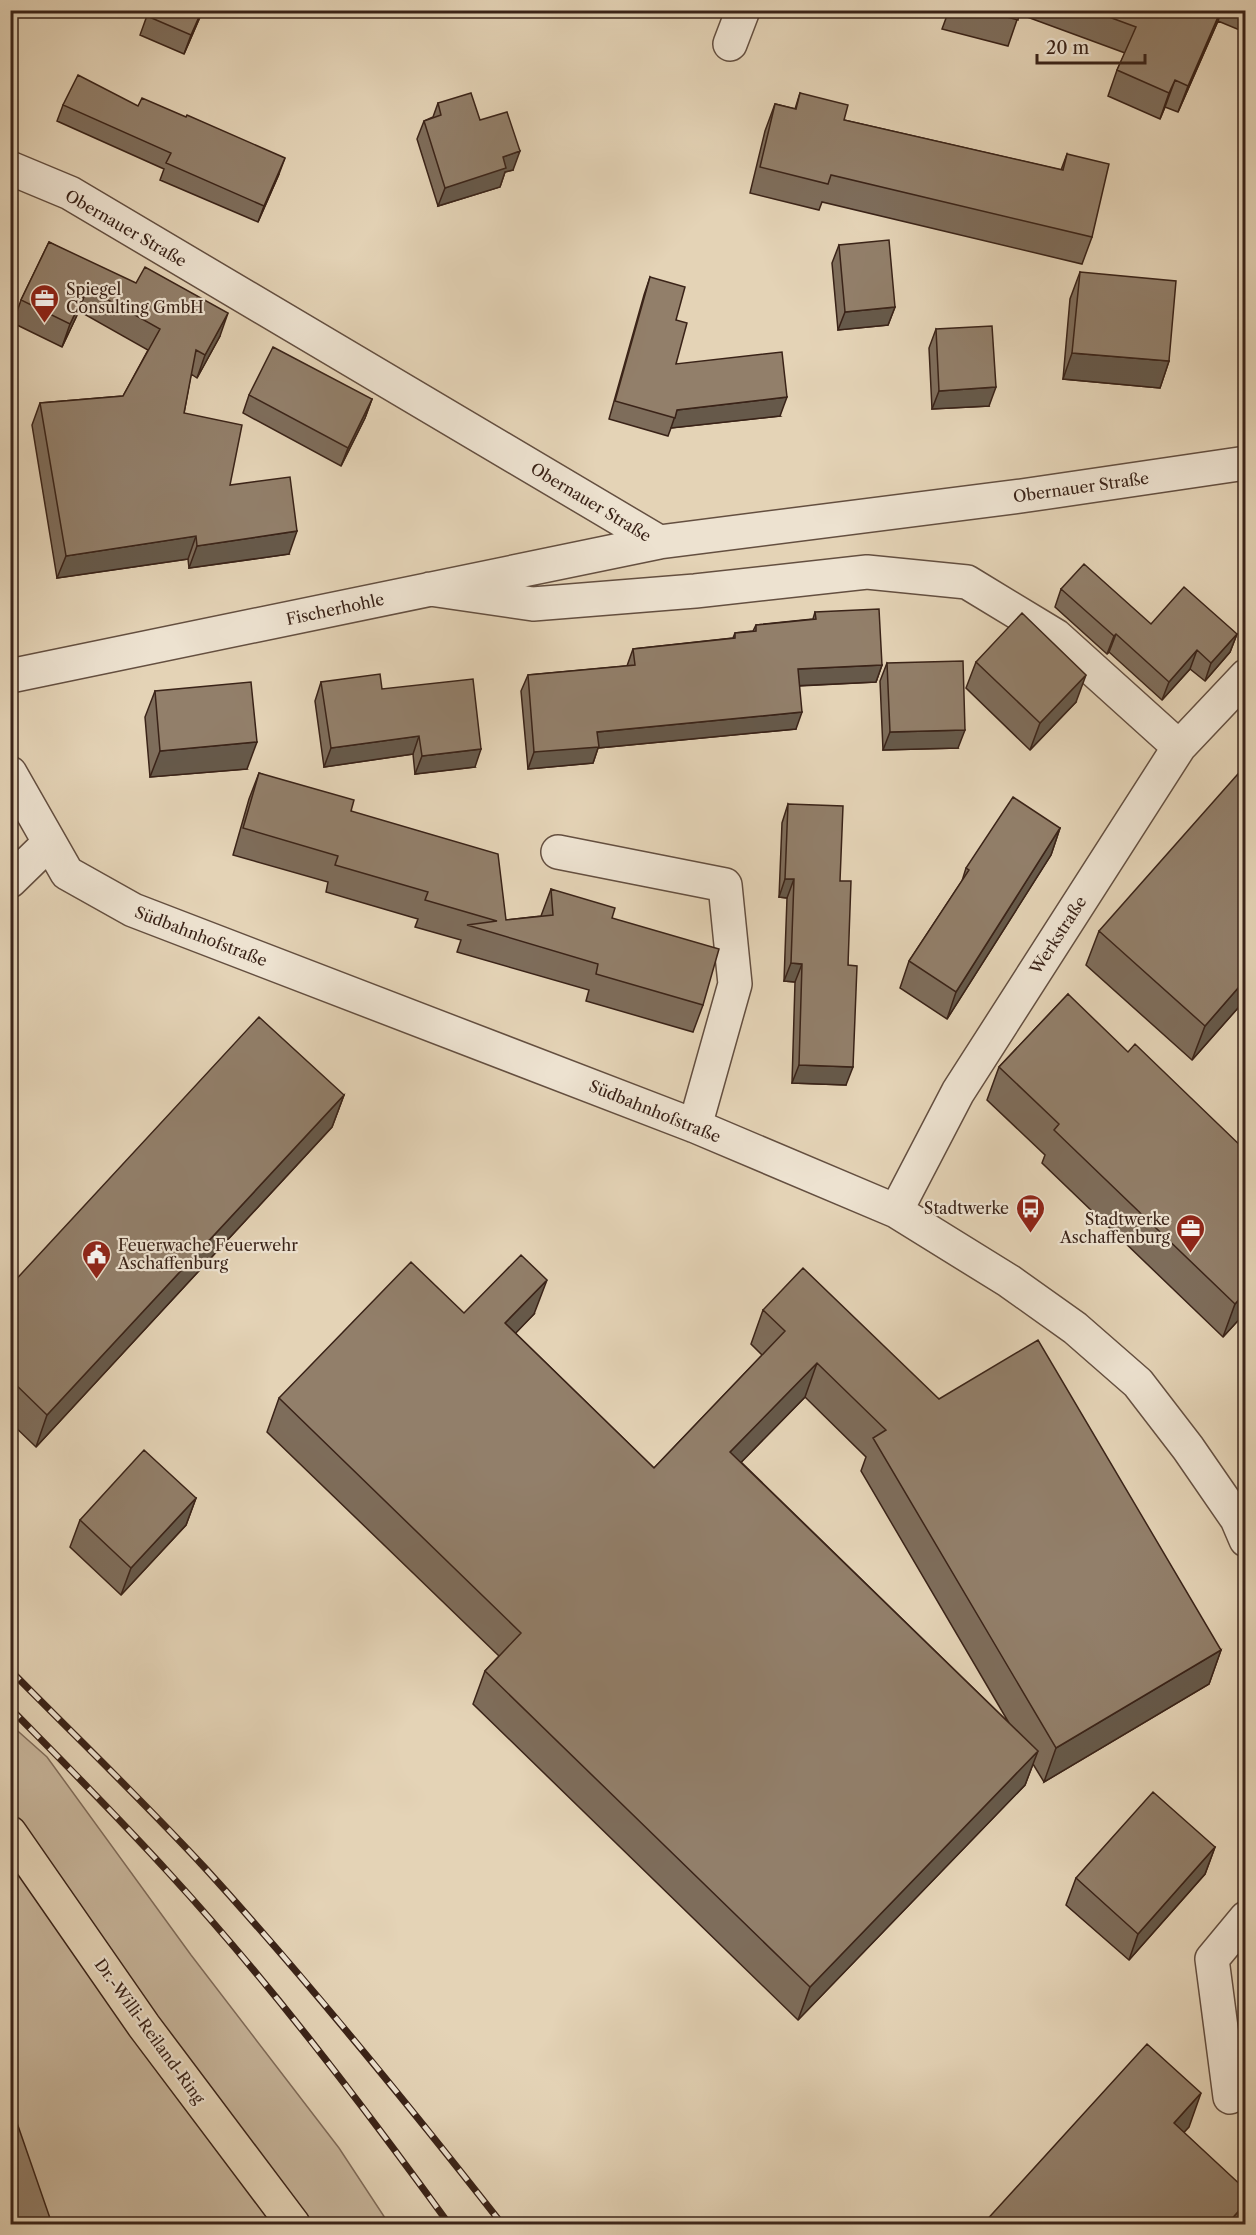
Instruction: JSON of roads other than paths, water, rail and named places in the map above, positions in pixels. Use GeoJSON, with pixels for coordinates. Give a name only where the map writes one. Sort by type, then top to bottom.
{"type":"FeatureCollection","features":[{"type":"Feature","properties":{"kind":"highway","name":"Dr.-Willi-Reiland-Ring"},"geometry":{"type":"LineString","coordinates":[[10,1833],[144,2026],[294,2224]]}},
{"type":"Feature","properties":{"kind":"street"},"geometry":{"type":"LineString","coordinates":[[730,44],[743,10]]}},
{"type":"Feature","properties":{"kind":"street","name":"Obernauer Straße"},"geometry":{"type":"LineString","coordinates":[[10,168],[70,193],[659,542],[1021,496],[1245,463]]}},
{"type":"Feature","properties":{"kind":"street","name":"Fischerhohle"},"geometry":{"type":"LineString","coordinates":[[10,676],[659,542]]}},
{"type":"Feature","properties":{"kind":"street"},"geometry":{"type":"LineString","coordinates":[[430,589],[533,604],[695,591],[867,572],[967,582],[1056,636],[1179,747]]}},
{"type":"Feature","properties":{"kind":"street","name":"Werkstraße"},"geometry":{"type":"LineString","coordinates":[[896,1211],[957,1092],[1179,747],[1245,676]]}},
{"type":"Feature","properties":{"kind":"street","name":"Südbahnhofstraße"},"geometry":{"type":"LineString","coordinates":[[10,773],[67,873],[133,910],[695,1126],[896,1211],[1009,1281],[1075,1328],[1138,1383],[1243,1524]]}},
{"type":"Feature","properties":{"kind":"street"},"geometry":{"type":"LineString","coordinates":[[10,881],[49,843]]}},
{"type":"Feature","properties":{"kind":"street"},"geometry":{"type":"LineString","coordinates":[[558,852],[725,885],[735,984],[695,1126]]}},
{"type":"Feature","properties":{"kind":"street"},"geometry":{"type":"LineString","coordinates":[[1230,2097],[1212,1959],[1245,1918]]}},
{"type":"Feature","properties":{"kind":"railway"},"geometry":{"type":"LineString","coordinates":[[10,1670],[157,1818],[244,1911],[357,2043],[502,2224]]}},
{"type":"Feature","properties":{"kind":"railway"},"geometry":{"type":"LineString","coordinates":[[10,1708],[149,1851],[242,1956],[348,2088],[449,2224]]}},
{"type":"Feature","properties":{"kind":"place","name":"Spiegel Consulting GmbH"},"geometry":{"type":"Point","coordinates":[45,324]}},
{"type":"Feature","properties":{"kind":"place","name":"Stadtwerke"},"geometry":{"type":"Point","coordinates":[1030,1234]}},
{"type":"Feature","properties":{"kind":"place","name":"Stadtwerke Aschaffenburg"},"geometry":{"type":"Point","coordinates":[1191,1254]}},
{"type":"Feature","properties":{"kind":"place","name":"Feuerwache Feuerwehr Aschaffenburg"},"geometry":{"type":"Point","coordinates":[97,1280]}}]}
